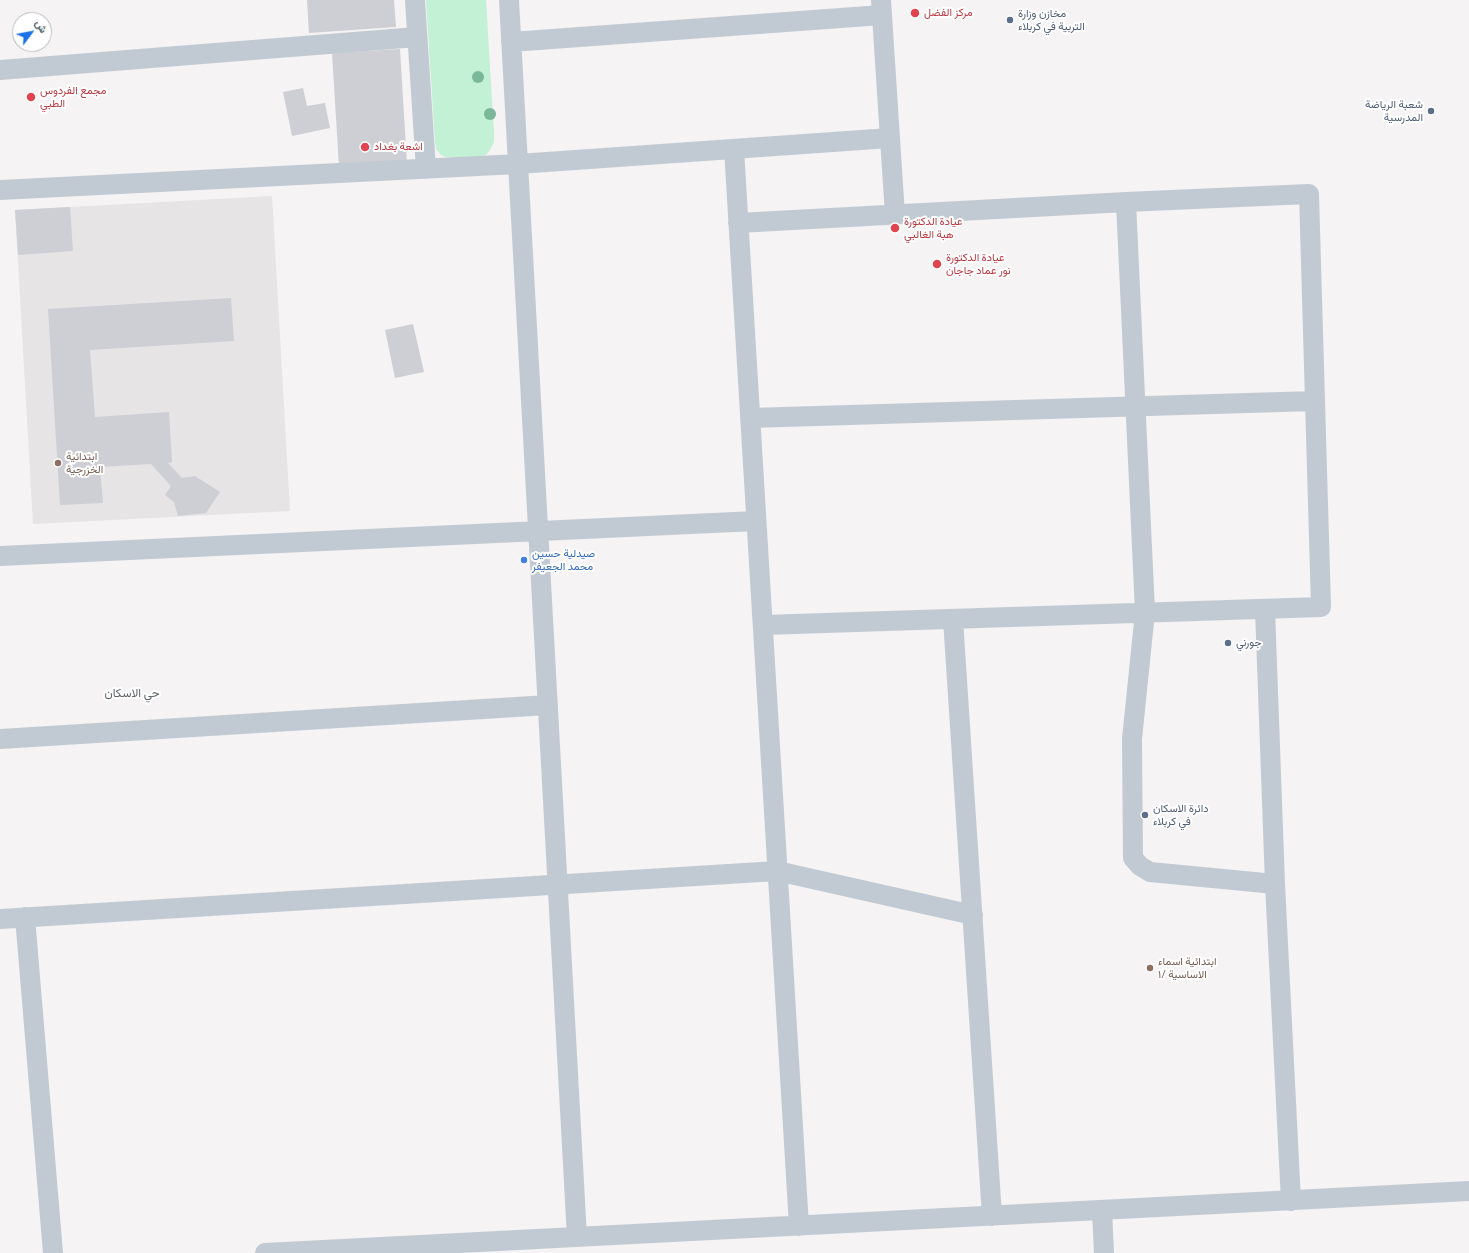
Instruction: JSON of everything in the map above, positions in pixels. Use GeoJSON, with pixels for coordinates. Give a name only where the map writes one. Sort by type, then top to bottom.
{"type":"FeatureCollection","features":[{"type":"Feature","properties":{"kind":"street"},"geometry":{"type":"LineString","coordinates":[[415,0],[426,168]]}},
{"type":"Feature","properties":{"kind":"street"},"geometry":{"type":"LineString","coordinates":[[509,0],[577,1237]]}},
{"type":"Feature","properties":{"kind":"street"},"geometry":{"type":"LineString","coordinates":[[511,42],[882,7],[895,215]]}},
{"type":"Feature","properties":{"kind":"street"},"geometry":{"type":"LineString","coordinates":[[0,70],[418,37]]}},
{"type":"Feature","properties":{"kind":"street"},"geometry":{"type":"LineString","coordinates":[[0,190],[518,164],[890,138]]}},
{"type":"Feature","properties":{"kind":"street"},"geometry":{"type":"LineString","coordinates":[[734,149],[799,1226]]}},
{"type":"Feature","properties":{"kind":"street"},"geometry":{"type":"LineString","coordinates":[[738,224],[1126,202],[1308,194],[1321,607],[763,625]]}},
{"type":"Feature","properties":{"kind":"street"},"geometry":{"type":"LineString","coordinates":[[1126,202],[1146,612],[1132,739],[1133,858],[1140,866],[1150,872],[1275,884]]}},
{"type":"Feature","properties":{"kind":"street"},"geometry":{"type":"LineString","coordinates":[[750,418],[1314,401]]}},
{"type":"Feature","properties":{"kind":"street"},"geometry":{"type":"LineString","coordinates":[[0,556],[756,520]]}},
{"type":"Feature","properties":{"kind":"street"},"geometry":{"type":"LineString","coordinates":[[1265,609],[1275,884],[1291,1201]]}},
{"type":"Feature","properties":{"kind":"street"},"geometry":{"type":"LineString","coordinates":[[953,619],[992,1216]]}},
{"type":"Feature","properties":{"kind":"street"},"geometry":{"type":"LineString","coordinates":[[0,739],[548,704]]}},
{"type":"Feature","properties":{"kind":"street"},"geometry":{"type":"LineString","coordinates":[[0,919],[778,871],[973,915]]}},
{"type":"Feature","properties":{"kind":"street"},"geometry":{"type":"LineString","coordinates":[[25,917],[53,1253]]}},
{"type":"Feature","properties":{"kind":"street"},"geometry":{"type":"LineString","coordinates":[[265,1253],[1469,1191]]}},
{"type":"Feature","properties":{"kind":"street"},"geometry":{"type":"LineString","coordinates":[[1102,1210],[1104,1253]]}},
{"type":"Feature","properties":{"kind":"shaded area"},"geometry":{"type":"Polygon","coordinates":[[[272,196],[290,511],[33,524],[15,210],[272,196]]]}},
{"type":"Feature","properties":{"kind":"green space"},"geometry":{"type":"Polygon","coordinates":[[[426,0],[486,0],[494,142],[486,155],[479,157],[446,157],[441,155],[436,149],[426,0]]]}},
{"type":"Feature","properties":{"kind":"building"},"geometry":{"type":"Polygon","coordinates":[[[307,0],[394,0],[396,27],[309,33],[307,0]]]}},
{"type":"Feature","properties":{"kind":"building"},"geometry":{"type":"Polygon","coordinates":[[[400,49],[407,164],[339,167],[332,53],[400,49]]]}},
{"type":"Feature","properties":{"kind":"building"},"geometry":{"type":"Polygon","coordinates":[[[303,88],[307,106],[325,103],[330,128],[292,136],[283,92],[303,88]]]}},
{"type":"Feature","properties":{"kind":"building"},"geometry":{"type":"Polygon","coordinates":[[[70,207],[73,251],[18,255],[15,210],[70,207]]]}},
{"type":"Feature","properties":{"kind":"building"},"geometry":{"type":"Polygon","coordinates":[[[231,298],[234,341],[90,350],[95,417],[169,412],[172,462],[168,463],[182,478],[195,476],[220,492],[206,513],[178,516],[174,502],[165,495],[171,486],[151,464],[100,467],[103,503],[60,505],[48,309],[231,298]]]}},
{"type":"Feature","properties":{"kind":"building"},"geometry":{"type":"Polygon","coordinates":[[[413,324],[424,372],[395,378],[385,330],[413,324]]]}},
{"type":"Feature","properties":{"kind":"place","name":"مركز الفضل"},"geometry":{"type":"Point","coordinates":[915,13]}},
{"type":"Feature","properties":{"kind":"place","name":"مخازن وزارة التربية في كربلاء"},"geometry":{"type":"Point","coordinates":[1010,20]}},
{"type":"Feature","properties":{"kind":"place","name":"مجمع الفردوس الطبي"},"geometry":{"type":"Point","coordinates":[31,97]}},
{"type":"Feature","properties":{"kind":"place","name":"شعبة الرياضة المدرسية"},"geometry":{"type":"Point","coordinates":[1431,111]}},
{"type":"Feature","properties":{"kind":"place","name":"اشعة بغداد"},"geometry":{"type":"Point","coordinates":[365,147]}},
{"type":"Feature","properties":{"kind":"place","name":"عيادة الدكتورة هبة الغالبي"},"geometry":{"type":"Point","coordinates":[895,228]}},
{"type":"Feature","properties":{"kind":"place","name":"عيادة الدكتورة نور عماد جاجان"},"geometry":{"type":"Point","coordinates":[937,264]}},
{"type":"Feature","properties":{"kind":"place","name":"ابتدائية الخزرجية"},"geometry":{"type":"Point","coordinates":[58,463]}},
{"type":"Feature","properties":{"kind":"place","name":"صيدلية حسين محمد الجعيفر"},"geometry":{"type":"Point","coordinates":[524,560]}},
{"type":"Feature","properties":{"kind":"place","name":"جورني"},"geometry":{"type":"Point","coordinates":[1228,643]}},
{"type":"Feature","properties":{"kind":"place","name":"دائرة الاسكان في كربلاء"},"geometry":{"type":"Point","coordinates":[1145,815]}},
{"type":"Feature","properties":{"kind":"place","name":"ابتدائية اسماء الاساسية /١"},"geometry":{"type":"Point","coordinates":[1150,968]}},
{"type":"Feature","properties":{"kind":"district","name":"حي الاسكان"},"geometry":{"type":"Point","coordinates":[132,694]}}]}
